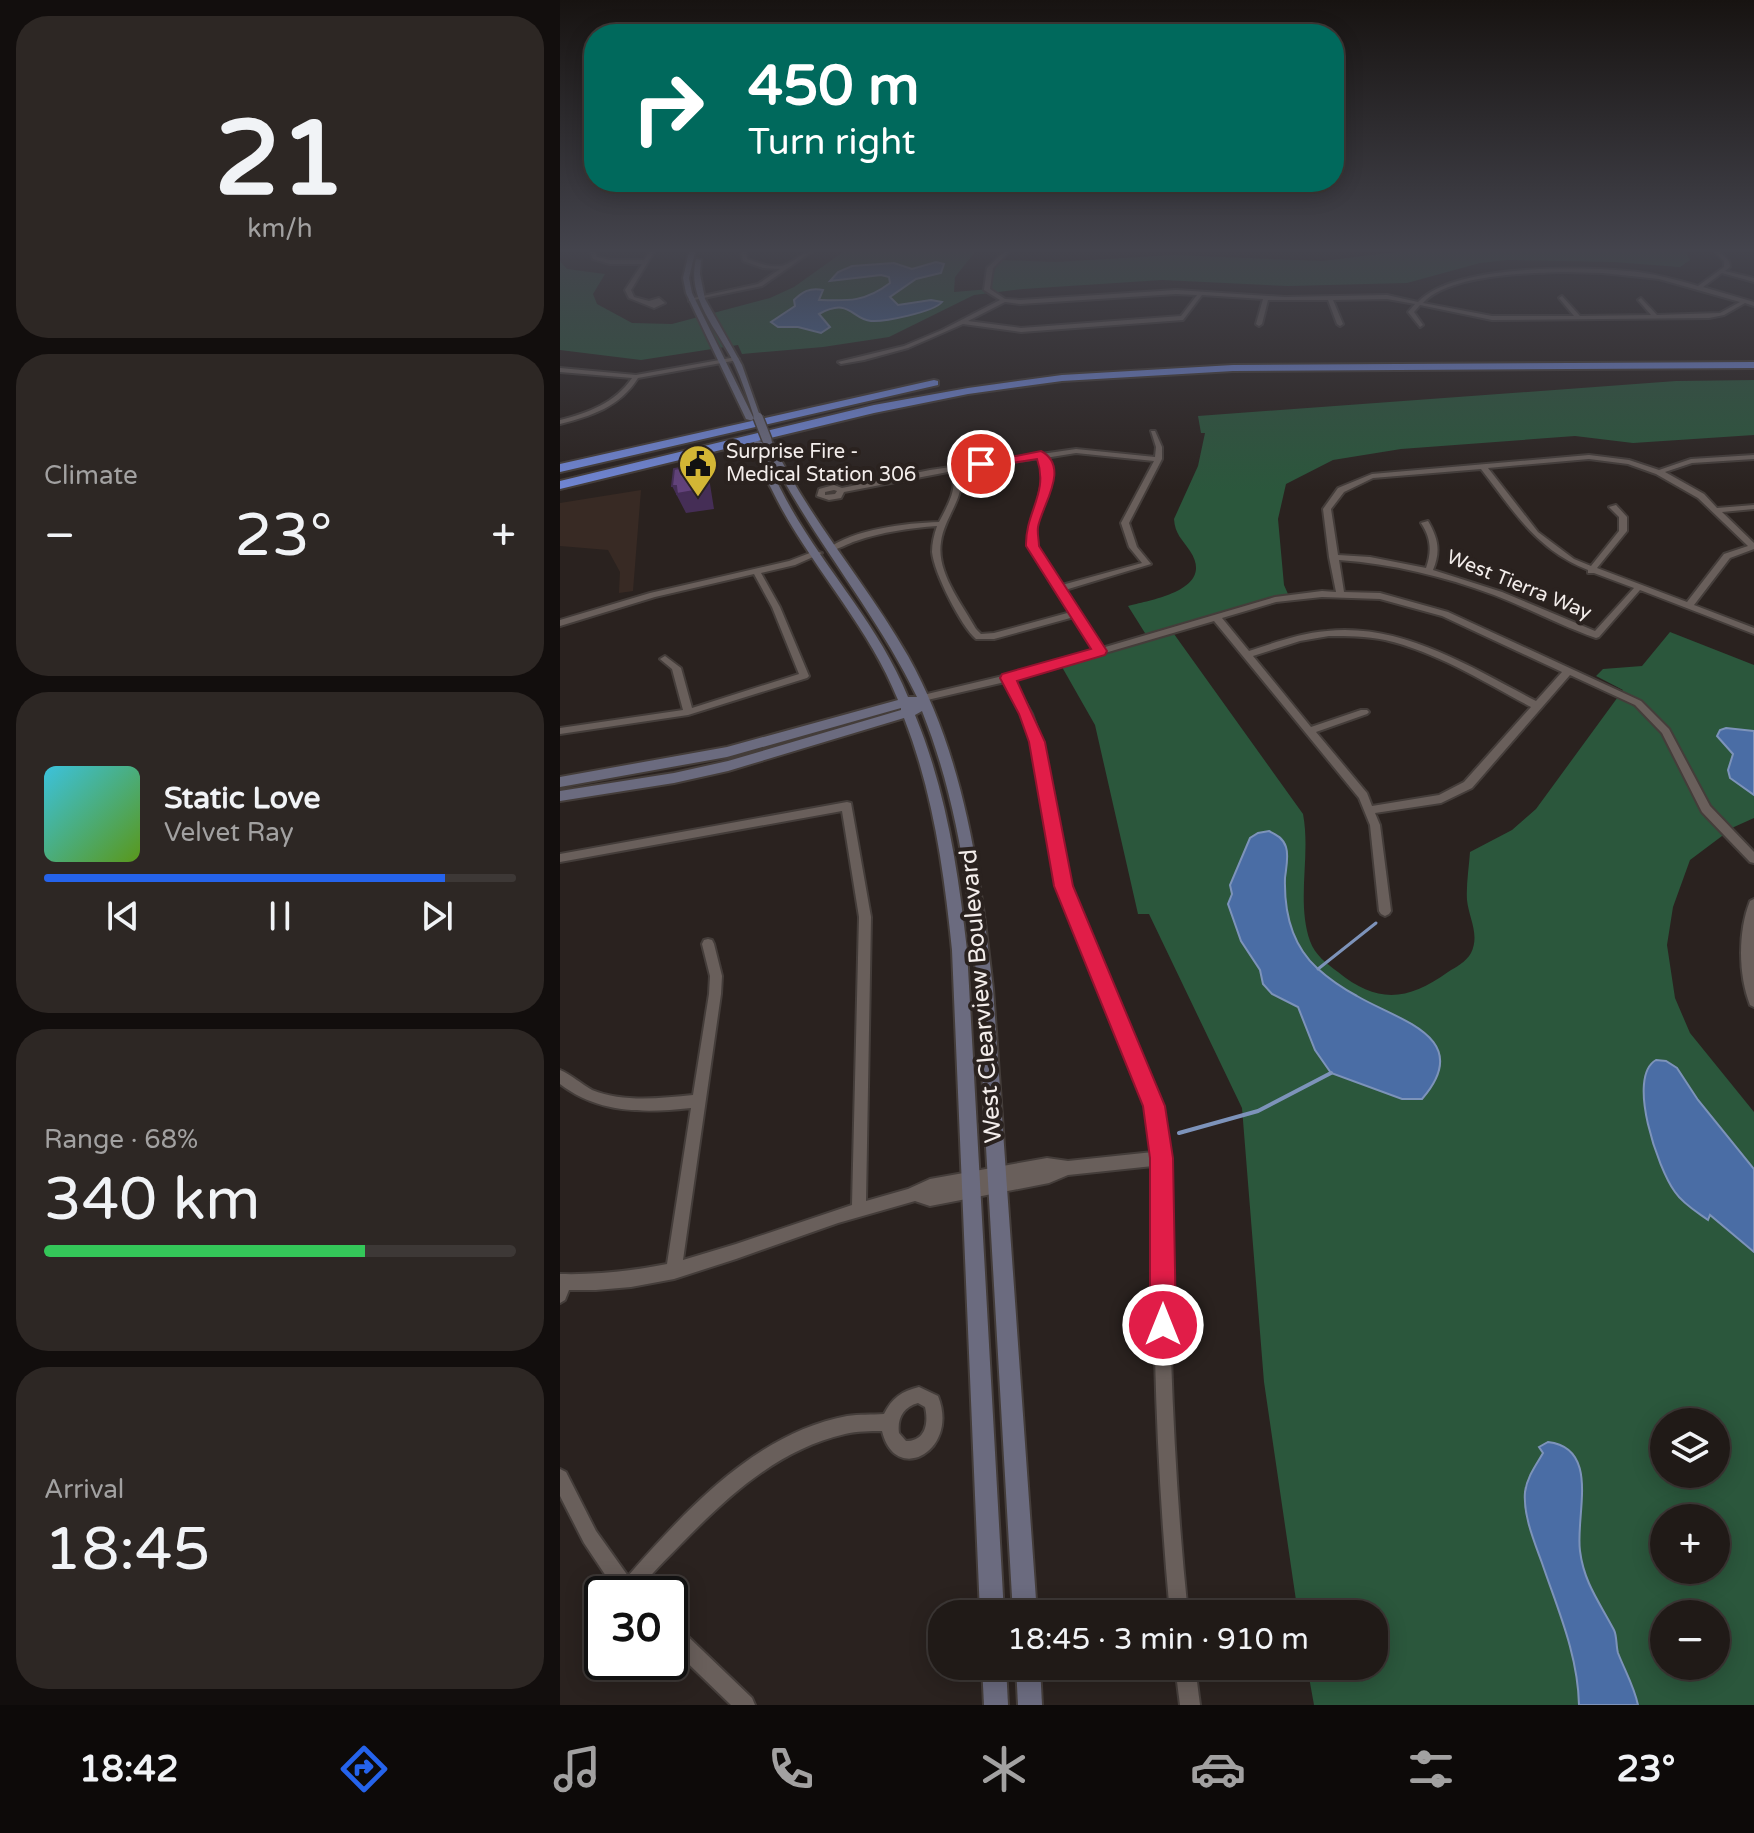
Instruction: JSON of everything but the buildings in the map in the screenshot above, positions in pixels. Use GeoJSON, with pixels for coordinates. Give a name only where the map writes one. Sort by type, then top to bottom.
{"type":"FeatureCollection","features":[{"type":"Feature","properties":{"kind":"highway"},"geometry":{"type":"LineString","coordinates":[[1199,356],[1754,352]]}},
{"type":"Feature","properties":{"kind":"highway"},"geometry":{"type":"LineString","coordinates":[[1041,367],[1080,363]]}},
{"type":"Feature","properties":{"kind":"highway"},"geometry":{"type":"LineString","coordinates":[[560,485],[893,405],[1073,377],[1233,368],[1754,365]]}},
{"type":"Feature","properties":{"kind":"highway"},"geometry":{"type":"LineString","coordinates":[[560,468],[858,398],[949,380]]}},
{"type":"Feature","properties":{"kind":"street","name":"West Clearview Boulevard"},"geometry":{"type":"LineString","coordinates":[[711,332],[754,418]]}},
{"type":"Feature","properties":{"kind":"street","name":"West Clearview Boulevard"},"geometry":{"type":"LineString","coordinates":[[718,332],[736,359],[776,489],[880,650],[908,707],[935,787],[955,899],[963,995],[991,1600]]}},
{"type":"Feature","properties":{"kind":"street"},"geometry":{"type":"LineString","coordinates":[[841,362],[901,351],[942,332]]}},
{"type":"Feature","properties":{"kind":"street"},"geometry":{"type":"LineString","coordinates":[[560,370],[636,377],[736,359]]}},
{"type":"Feature","properties":{"kind":"street"},"geometry":{"type":"LineString","coordinates":[[560,379],[571,372]]}},
{"type":"Feature","properties":{"kind":"street"},"geometry":{"type":"LineString","coordinates":[[560,422],[602,409],[619,398],[636,377]]}},
{"type":"Feature","properties":{"kind":"street"},"geometry":{"type":"LineString","coordinates":[[1059,589],[1147,564],[1133,547],[1125,523],[1158,459],[1159,447],[1153,432]]}},
{"type":"Feature","properties":{"kind":"street","name":"West Clearview Boulevard"},"geometry":{"type":"LineString","coordinates":[[763,441],[792,491],[885,628],[925,702],[951,773],[976,891],[1024,1600]]}},
{"type":"Feature","properties":{"kind":"street"},"geometry":{"type":"LineString","coordinates":[[841,490],[956,468],[1091,450],[1158,459]]}},
{"type":"Feature","properties":{"kind":"street"},"geometry":{"type":"LineString","coordinates":[[1041,455],[1047,467],[1048,484],[1031,536],[1038,558],[1100,651]]}},
{"type":"Feature","properties":{"kind":"street"},"geometry":{"type":"LineString","coordinates":[[1340,593],[1326,516],[1330,503],[1341,490],[1359,480],[1388,473],[1589,457],[1629,462],[1691,488],[1754,547],[1727,556],[1688,607]]}},
{"type":"Feature","properties":{"kind":"street"},"geometry":{"type":"LineString","coordinates":[[1659,472],[1691,461],[1754,457]]}},
{"type":"Feature","properties":{"kind":"street"},"geometry":{"type":"LineString","coordinates":[[1482,465],[1545,544],[1591,571],[1754,631]]}},
{"type":"Feature","properties":{"kind":"street"},"geometry":{"type":"LineString","coordinates":[[956,468],[960,485],[940,524],[936,549],[938,561],[972,631],[979,637],[994,636],[1075,614]]}},
{"type":"Feature","properties":{"kind":"street"},"geometry":{"type":"LineString","coordinates":[[1591,571],[1623,531],[1623,517],[1613,507]]}},
{"type":"Feature","properties":{"kind":"street"},"geometry":{"type":"LineString","coordinates":[[1715,510],[1754,507]]}},
{"type":"Feature","properties":{"kind":"street"},"geometry":{"type":"LineString","coordinates":[[1425,523],[1435,542],[1436,554],[1430,569]]}},
{"type":"Feature","properties":{"kind":"street"},"geometry":{"type":"LineString","coordinates":[[560,611],[562,623],[627,602],[808,559],[865,538],[909,527],[940,524]]}},
{"type":"Feature","properties":{"kind":"street","name":"West Tierra Way"},"geometry":{"type":"LineString","coordinates":[[1333,557],[1390,561],[1430,569],[1596,635],[1637,589]]}},
{"type":"Feature","properties":{"kind":"street"},"geometry":{"type":"LineString","coordinates":[[560,731],[688,712],[804,676],[776,607],[756,571]]}},
{"type":"Feature","properties":{"kind":"street"},"geometry":{"type":"LineString","coordinates":[[560,796],[712,769],[970,688],[1275,600],[1340,593],[1380,596],[1433,610],[1638,703],[1655,717],[1671,741],[1706,809],[1754,859]]}},
{"type":"Feature","properties":{"kind":"street"},"geometry":{"type":"LineString","coordinates":[[1216,617],[1363,796],[1371,810],[1385,911]]}},
{"type":"Feature","properties":{"kind":"street"},"geometry":{"type":"LineString","coordinates":[[1246,655],[1310,636],[1333,633],[1388,637],[1415,646],[1536,705]]}},
{"type":"Feature","properties":{"kind":"street"},"geometry":{"type":"LineString","coordinates":[[665,659],[676,668],[688,712]]}},
{"type":"Feature","properties":{"kind":"street"},"geometry":{"type":"LineString","coordinates":[[1371,810],[1441,799],[1468,785],[1569,670]]}},
{"type":"Feature","properties":{"kind":"street"},"geometry":{"type":"LineString","coordinates":[[1008,678],[1027,714],[1037,742],[1063,886],[1154,1106],[1162,1158],[1163,1371],[1170,1523],[1178,1600]]}},
{"type":"Feature","properties":{"kind":"street"},"geometry":{"type":"LineString","coordinates":[[560,782],[727,752],[908,707]]}},
{"type":"Feature","properties":{"kind":"street"},"geometry":{"type":"LineString","coordinates":[[1309,731],[1364,712]]}},
{"type":"Feature","properties":{"kind":"street"},"geometry":{"type":"LineString","coordinates":[[560,858],[847,806],[865,917],[859,1209]]}},
{"type":"Feature","properties":{"kind":"street"},"geometry":{"type":"LineString","coordinates":[[1754,904],[1749,938],[1754,1001]]}},
{"type":"Feature","properties":{"kind":"street"},"geometry":{"type":"LineString","coordinates":[[674,1271],[715,994],[716,976],[708,944]]}},
{"type":"Feature","properties":{"kind":"street"},"geometry":{"type":"LineString","coordinates":[[560,1076],[573,1088],[607,1102],[640,1107],[698,1101]]}},
{"type":"Feature","properties":{"kind":"street"},"geometry":{"type":"LineString","coordinates":[[561,1286],[674,1271],[859,1209],[916,1194],[930,1199],[970,1184],[996,1179],[1049,1176],[1068,1168],[1162,1158]]}},
{"type":"Feature","properties":{"kind":"street"},"geometry":{"type":"LineString","coordinates":[[642,1576],[673,1538],[741,1477],[812,1436],[846,1425],[890,1422]]}},
{"type":"Feature","properties":{"kind":"street"},"geometry":{"type":"LineString","coordinates":[[560,1478],[590,1537],[616,1576]]}},
{"type":"Feature","properties":{"kind":"street"},"geometry":{"type":"LineString","coordinates":[[688,1650],[745,1705]]}},
{"type":"Feature","properties":{"kind":"street"},"geometry":{"type":"LineString","coordinates":[[995,1680],[996,1705]]}},
{"type":"Feature","properties":{"kind":"street"},"geometry":{"type":"LineString","coordinates":[[1029,1680],[1030,1705]]}},
{"type":"Feature","properties":{"kind":"street"},"geometry":{"type":"LineString","coordinates":[[1187,1680],[1190,1705]]}},
{"type":"Feature","properties":{"kind":"shaded area"},"geometry":{"type":"Polygon","coordinates":[[[641,490],[633,591],[619,593],[620,572],[608,550],[560,546],[560,503],[641,490]]]}},
{"type":"Feature","properties":{"kind":"green space"},"geometry":{"type":"Polygon","coordinates":[[[560,332],[900,332],[889,337],[823,347],[742,354],[738,345],[641,360],[560,350],[560,332]]]}},
{"type":"Feature","properties":{"kind":"green space"},"geometry":{"type":"Polygon","coordinates":[[[1754,380],[1754,435],[1633,443],[1575,436],[1401,449],[1333,460],[1286,484],[1278,519],[1284,585],[1288,594],[1169,627],[1303,814],[1306,846],[1304,910],[1310,941],[1315,950],[1325,962],[1352,982],[1366,990],[1393,995],[1433,982],[1461,964],[1471,953],[1474,933],[1467,894],[1470,852],[1512,830],[1536,809],[1623,690],[1596,676],[1603,669],[1642,666],[1670,632],[1754,665],[1754,818],[1734,827],[1690,860],[1673,907],[1667,945],[1675,998],[1690,1033],[1754,1112],[1754,1705],[1314,1705],[1310,1680],[1388,1680],[1388,1600],[1296,1600],[1264,1382],[1242,1108],[1149,914],[1138,914],[1095,725],[1062,667],[1150,641],[1128,606],[1177,591],[1195,575],[1196,564],[1177,533],[1174,519],[1198,466],[1205,433],[1201,433],[1198,416],[1676,381],[1754,380]]]}},
{"type":"Feature","properties":{"kind":"water"},"geometry":{"type":"Polygon","coordinates":[[[1720,730],[1754,731],[1754,795],[1730,778],[1728,770],[1733,754],[1717,736],[1720,730]]]}},
{"type":"Feature","properties":{"kind":"water"},"geometry":{"type":"Polygon","coordinates":[[[1269,831],[1277,835],[1286,847],[1288,915],[1295,938],[1308,959],[1336,983],[1409,1023],[1436,1045],[1440,1060],[1436,1078],[1422,1099],[1402,1099],[1331,1073],[1315,1050],[1298,1007],[1272,994],[1263,984],[1260,970],[1241,941],[1228,904],[1232,894],[1230,885],[1250,838],[1269,831]]]}},
{"type":"Feature","properties":{"kind":"water"},"geometry":{"type":"Polygon","coordinates":[[[1656,1060],[1666,1061],[1677,1068],[1698,1100],[1754,1169],[1754,1252],[1710,1215],[1708,1220],[1686,1204],[1668,1180],[1654,1145],[1644,1103],[1648,1070],[1656,1060]]]}},
{"type":"Feature","properties":{"kind":"water"},"geometry":{"type":"Polygon","coordinates":[[[1548,1442],[1564,1447],[1575,1457],[1580,1470],[1579,1537],[1582,1562],[1593,1592],[1616,1635],[1618,1653],[1638,1705],[1579,1705],[1571,1650],[1526,1510],[1528,1481],[1543,1453],[1539,1447],[1548,1442]]]}},
{"type":"Feature","properties":{"kind":"waterway"},"geometry":{"type":"LineString","coordinates":[[1318,969],[1376,923]]}},
{"type":"Feature","properties":{"kind":"waterway"},"geometry":{"type":"LineString","coordinates":[[1179,1133],[1258,1111],[1331,1073]]}},
{"type":"Feature","properties":{"kind":"place","name":"Surprise Fire - Medical Station 306"},"geometry":{"type":"Point","coordinates":[698,498]}},
{"type":"Feature","properties":{"kind":"route"},"geometry":{"type":"LineString","coordinates":[[981,464],[1041,455],[1049,476],[1032,528],[1033,546],[1100,651],[1008,678],[1034,730],[1063,886],[1154,1106],[1162,1158],[1163,1325]]}}]}
